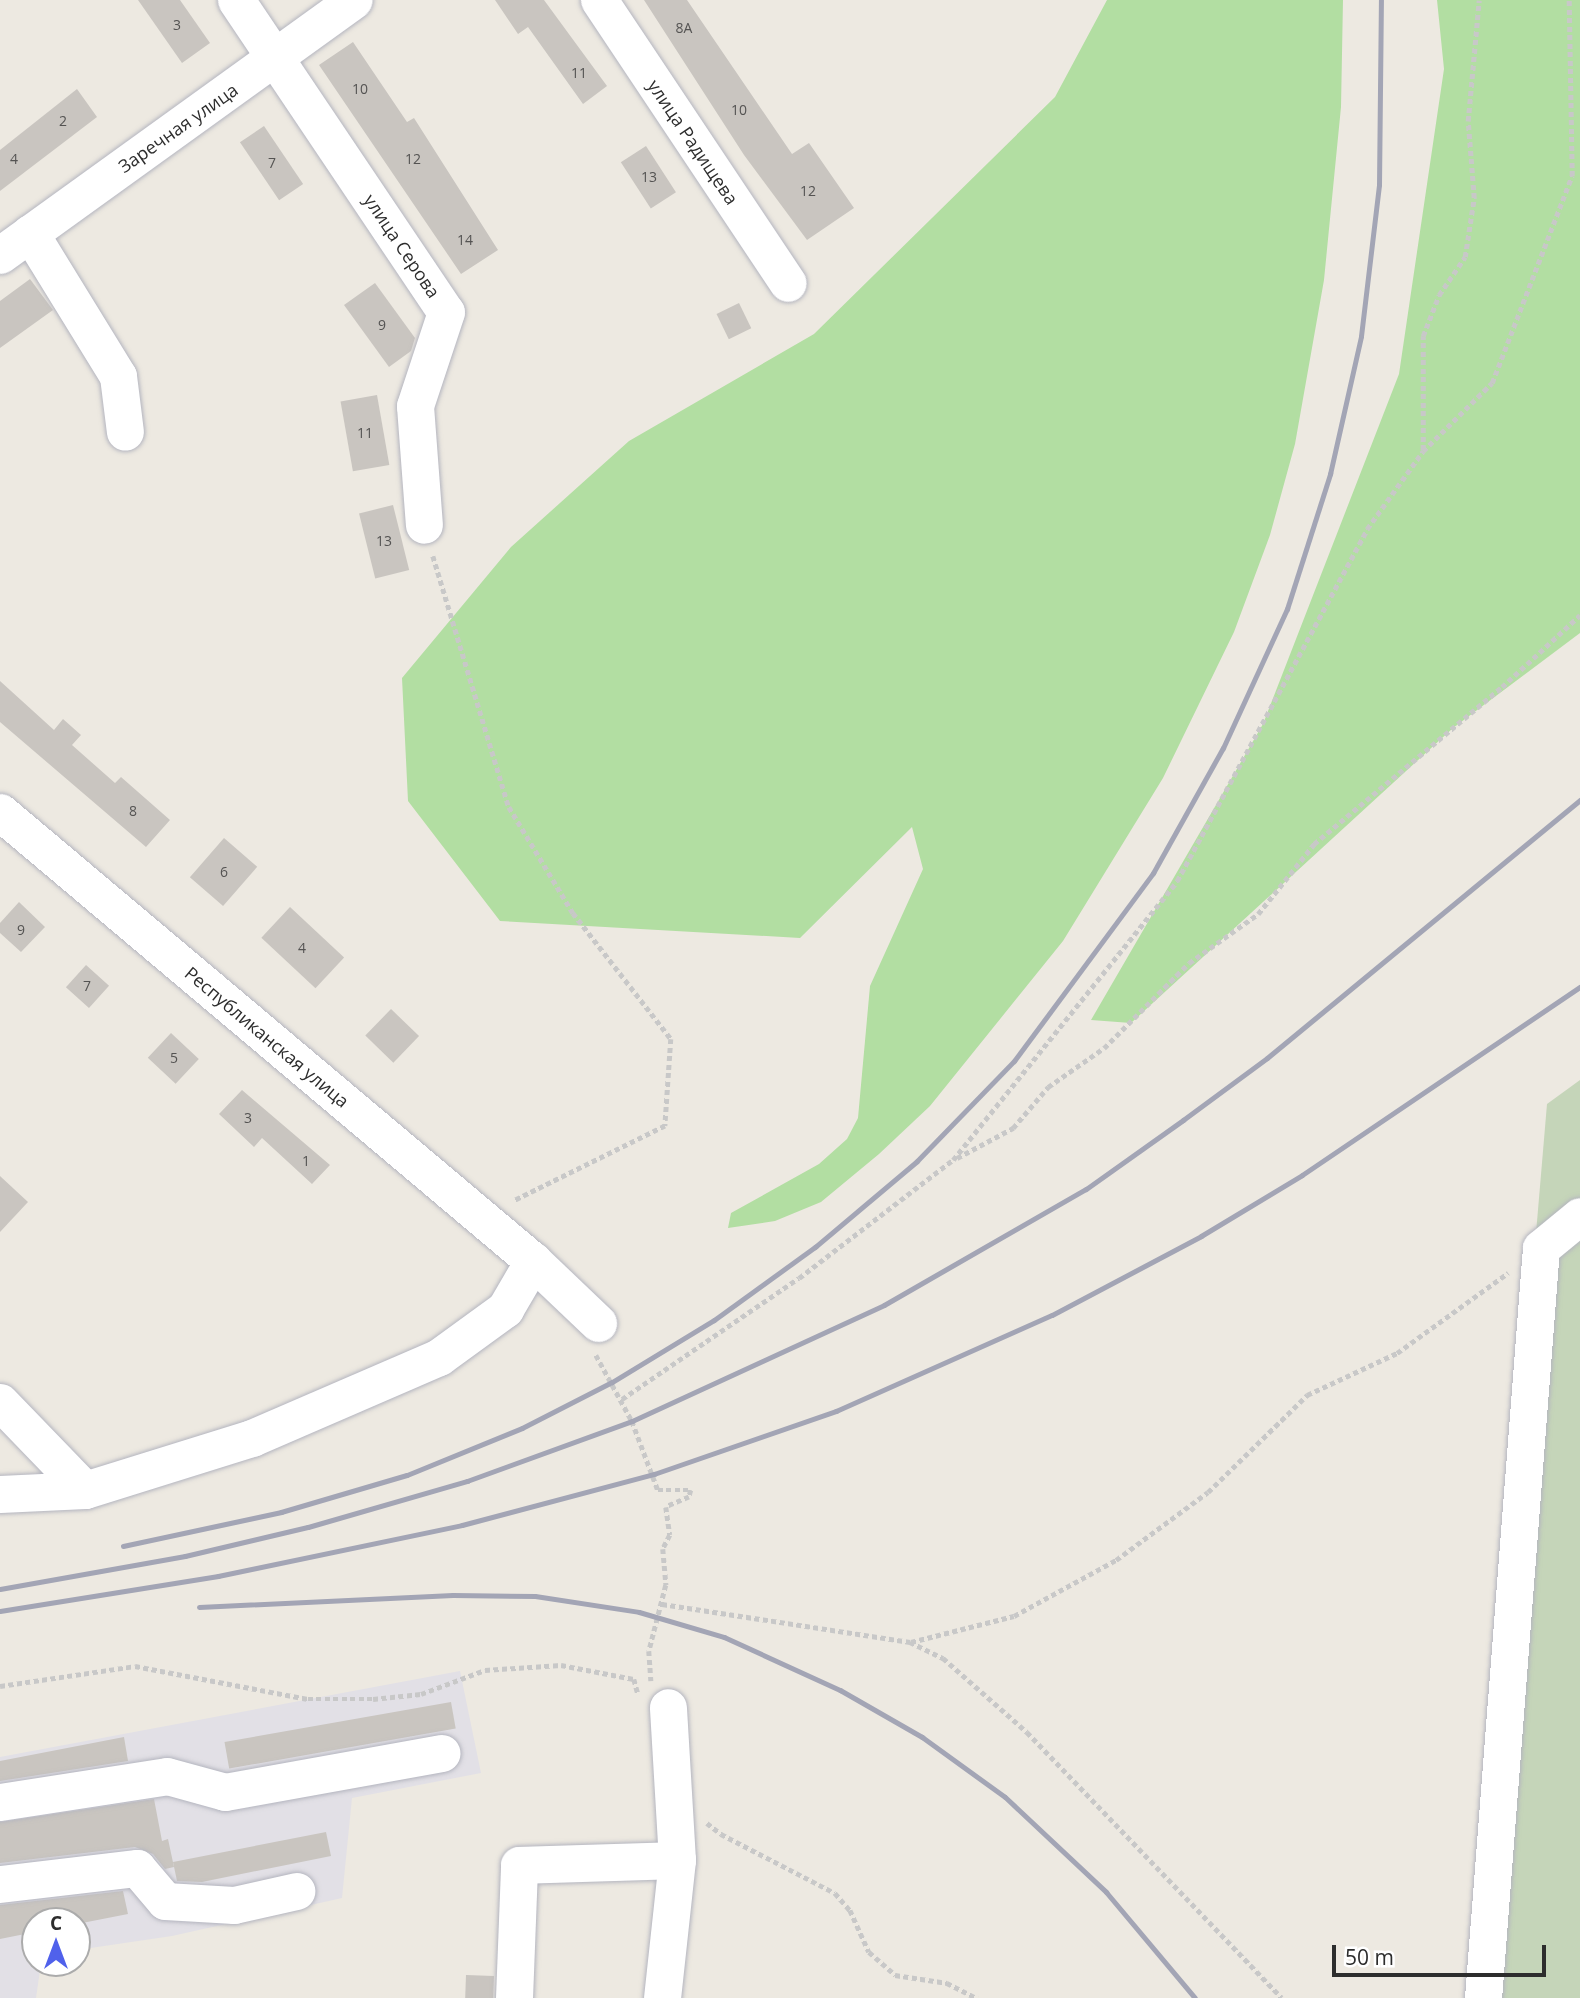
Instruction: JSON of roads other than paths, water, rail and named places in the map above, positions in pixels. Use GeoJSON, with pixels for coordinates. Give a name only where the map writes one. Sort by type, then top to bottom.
{"type":"FeatureCollection","features":[{"type":"Feature","properties":{"kind":"street","name":"улица Серова"},"geometry":{"type":"LineString","coordinates":[[236,0],[446,312],[415,406],[424,525]]}},
{"type":"Feature","properties":{"kind":"street","name":"Заречная улица"},"geometry":{"type":"LineString","coordinates":[[0,255],[354,0]]}},
{"type":"Feature","properties":{"kind":"street","name":"улица Радищева"},"geometry":{"type":"LineString","coordinates":[[599,0],[788,283]]}},
{"type":"Feature","properties":{"kind":"street"},"geometry":{"type":"LineString","coordinates":[[30,233],[118,376],[125,432]]}},
{"type":"Feature","properties":{"kind":"street","name":"Республиканская улица"},"geometry":{"type":"LineString","coordinates":[[0,812],[533,1261],[596,1338]]}},
{"type":"Feature","properties":{"kind":"street"},"geometry":{"type":"LineString","coordinates":[[1483,1998],[1541,1248],[1580,1216]]}},
{"type":"Feature","properties":{"kind":"street"},"geometry":{"type":"LineString","coordinates":[[0,1494],[85,1490],[252,1438],[439,1357],[505,1309],[533,1261]]}},
{"type":"Feature","properties":{"kind":"street"},"geometry":{"type":"LineString","coordinates":[[0,1402],[85,1490]]}},
{"type":"Feature","properties":{"kind":"street"},"geometry":{"type":"LineString","coordinates":[[654,1702],[672,1779],[677,1860],[662,1998]]}},
{"type":"Feature","properties":{"kind":"street"},"geometry":{"type":"LineString","coordinates":[[0,1802],[167,1776],[225,1792],[442,1753]]}},
{"type":"Feature","properties":{"kind":"street"},"geometry":{"type":"LineString","coordinates":[[514,1998],[519,1865],[677,1860]]}},
{"type":"Feature","properties":{"kind":"street"},"geometry":{"type":"LineString","coordinates":[[0,1884],[137,1868],[165,1901],[234,1905],[296,1891]]}},
{"type":"Feature","properties":{"kind":"railway"},"geometry":{"type":"LineString","coordinates":[[123,1546],[281,1512],[407,1475],[522,1428],[612,1382],[714,1320],[815,1247],[917,1161],[1014,1061],[1153,873],[1223,748],[1287,609],[1330,474],[1361,336],[1379,185],[1381,0]]}},
{"type":"Feature","properties":{"kind":"railway"},"geometry":{"type":"LineString","coordinates":[[0,1589],[185,1556],[308,1527],[467,1481],[632,1421],[884,1305],[1086,1189],[1183,1120],[1267,1058],[1580,800]]}},
{"type":"Feature","properties":{"kind":"railway"},"geometry":{"type":"LineString","coordinates":[[0,1611],[218,1576],[462,1525],[654,1474],[836,1411],[1052,1315],[1201,1236],[1302,1175],[1580,987]]}},
{"type":"Feature","properties":{"kind":"railway"},"geometry":{"type":"LineString","coordinates":[[199,1607],[453,1595],[535,1596],[639,1612],[724,1637],[840,1690],[922,1737],[1005,1797],[1106,1892],[1195,1998]]}}]}
